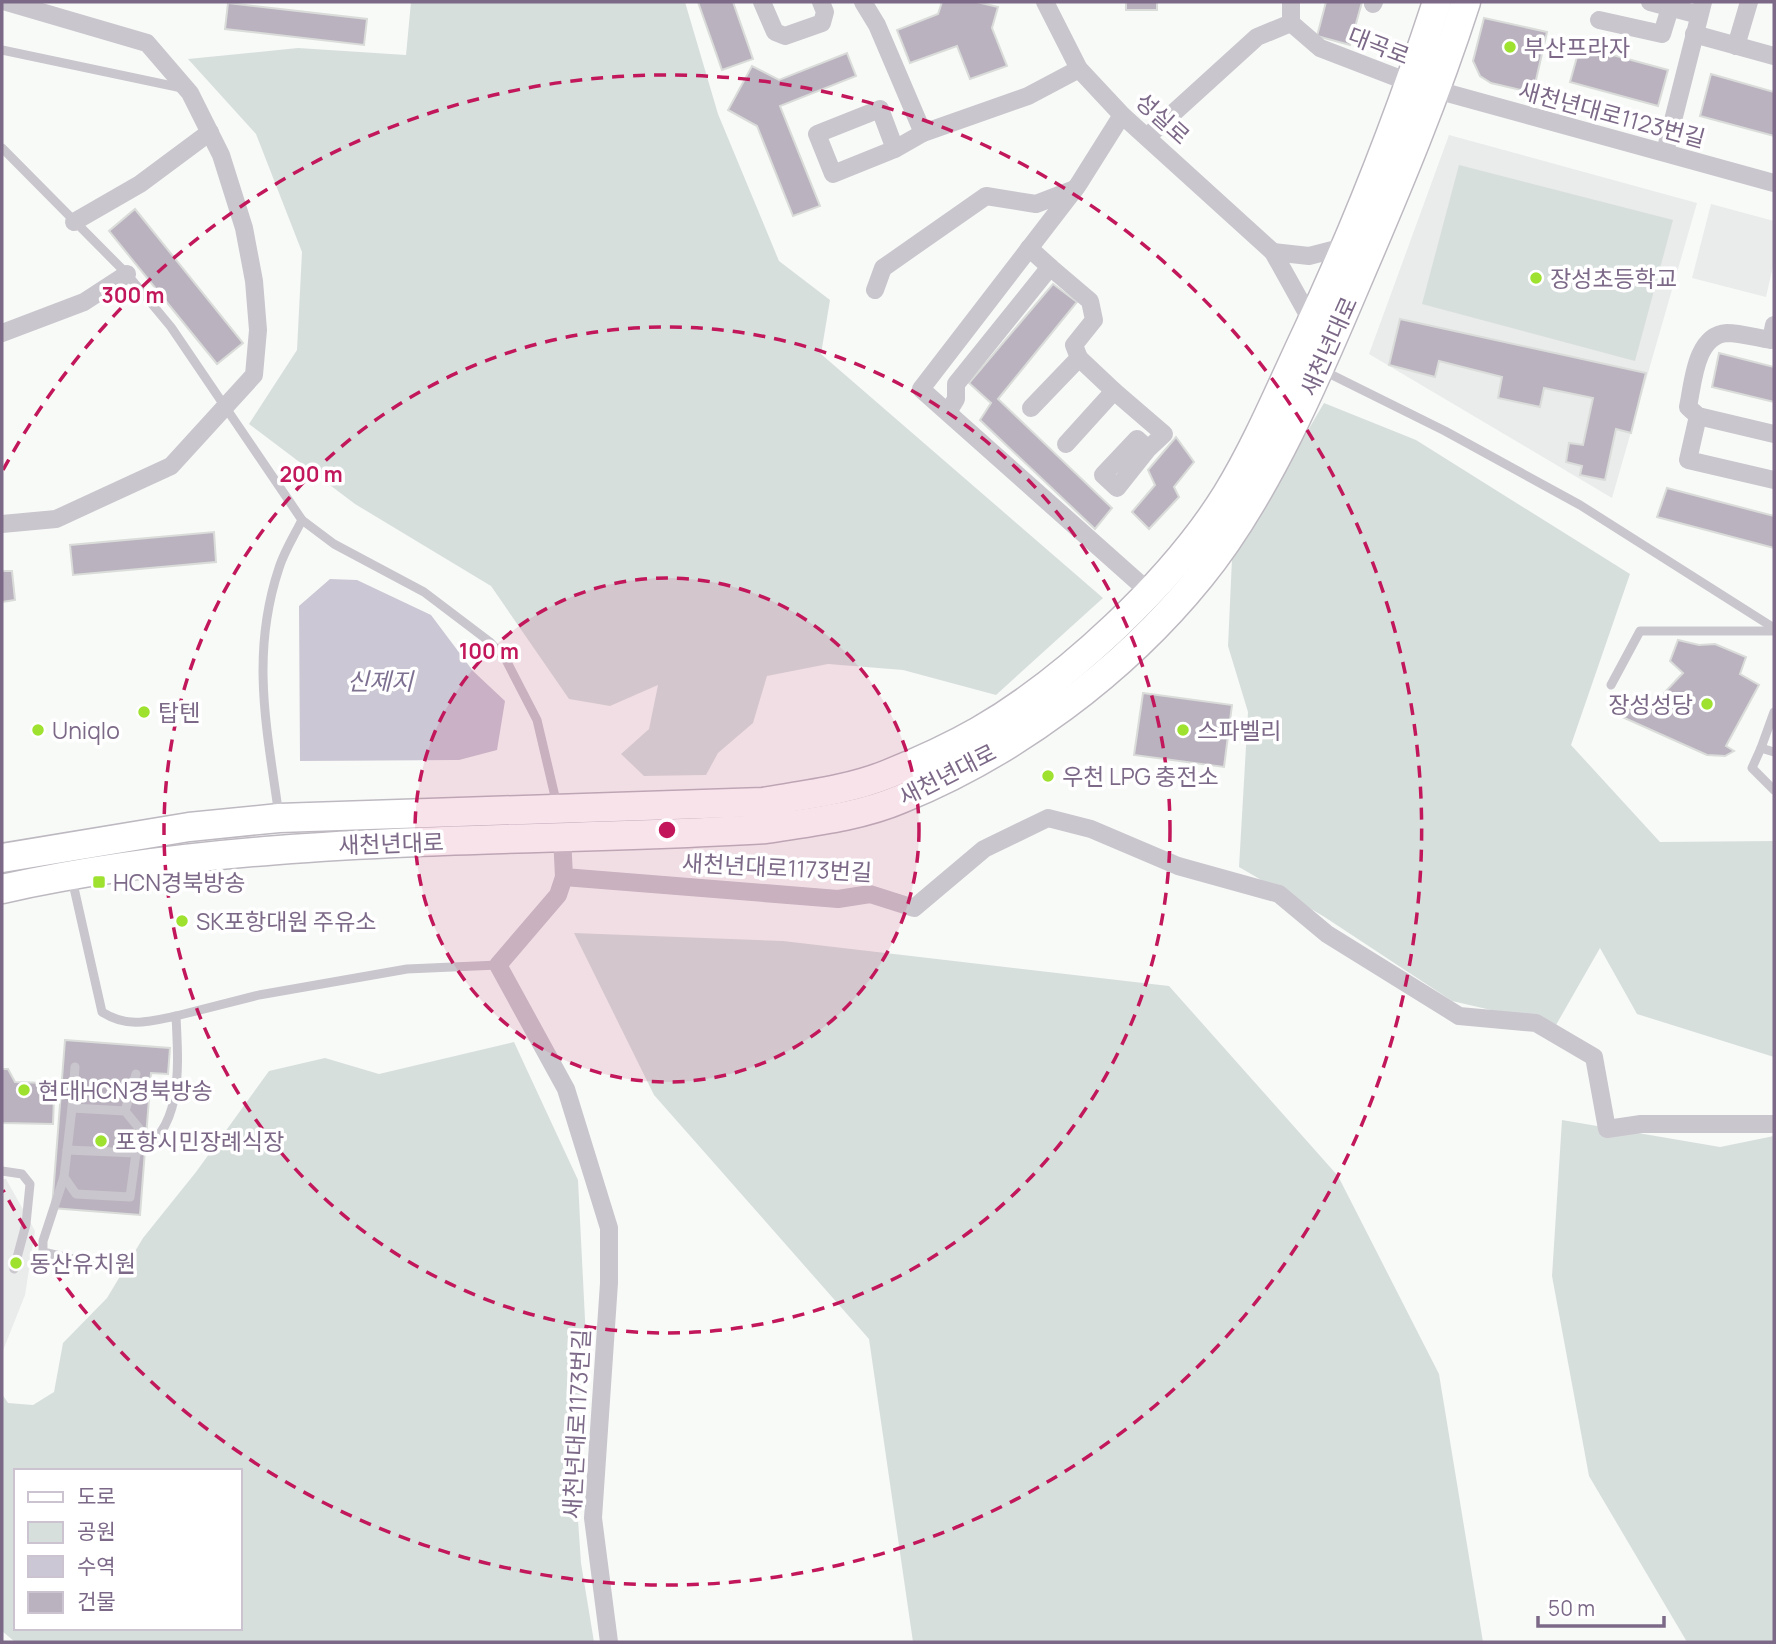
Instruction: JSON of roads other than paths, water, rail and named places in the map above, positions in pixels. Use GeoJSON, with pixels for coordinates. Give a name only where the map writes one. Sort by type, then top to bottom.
{"type":"FeatureCollection","features":[{"type":"Feature","properties":{"kind":"main road","name":"새천년대로"},"geometry":{"type":"LineString","coordinates":[[1424,88],[1437,2]]}},
{"type":"Feature","properties":{"kind":"main road","name":"새천년대로"},"geometry":{"type":"LineString","coordinates":[[2,858],[189,827],[279,818],[436,812],[560,822],[650,835],[766,829],[838,817],[899,800],[977,762],[1050,715],[1115,665],[1201,576],[1251,502],[1320,369],[1358,250],[1424,88],[1466,2]]}},
{"type":"Feature","properties":{"kind":"main road","name":"새천년대로"},"geometry":{"type":"LineString","coordinates":[[2,889],[71,874],[204,856],[438,841],[649,806],[763,802],[825,792],[886,775],[979,731],[1042,687],[1102,638],[1177,561],[1227,494],[1251,451],[1312,322],[1358,250]]}},
{"type":"Feature","properties":{"kind":"main road"},"geometry":{"type":"LineString","coordinates":[[649,806],[650,835]]}},
{"type":"Feature","properties":{"kind":"main road"},"geometry":{"type":"LineString","coordinates":[[436,812],[438,841]]}},
{"type":"Feature","properties":{"kind":"street"},"geometry":{"type":"LineString","coordinates":[[2,524],[56,519],[172,466],[254,375],[258,330],[254,281],[244,228],[221,155],[187,89],[146,43],[7,2]]}},
{"type":"Feature","properties":{"kind":"street"},"geometry":{"type":"LineString","coordinates":[[767,3],[775,32],[785,36],[822,23],[825,12],[821,2]]}},
{"type":"Feature","properties":{"kind":"street"},"geometry":{"type":"LineString","coordinates":[[863,2],[877,25],[923,133]]}},
{"type":"Feature","properties":{"kind":"street","name":"성실로"},"geometry":{"type":"LineString","coordinates":[[1045,2],[1079,69],[1122,115],[1273,252],[1312,322]]}},
{"type":"Feature","properties":{"kind":"street"},"geometry":{"type":"LineString","coordinates":[[1148,136],[1257,37],[1291,23],[1291,2]]}},
{"type":"Feature","properties":{"kind":"street"},"geometry":{"type":"LineString","coordinates":[[1650,2],[1670,8],[1701,8],[1665,152]]}},
{"type":"Feature","properties":{"kind":"street"},"geometry":{"type":"LineString","coordinates":[[1736,46],[1749,2]]}},
{"type":"Feature","properties":{"kind":"street"},"geometry":{"type":"LineString","coordinates":[[1599,20],[1662,34],[1670,8]]}},
{"type":"Feature","properties":{"kind":"street","name":"대곡로"},"geometry":{"type":"LineString","coordinates":[[1291,23],[1320,48],[1424,88]]}},
{"type":"Feature","properties":{"kind":"street"},"geometry":{"type":"LineString","coordinates":[[1695,34],[1774,56]]}},
{"type":"Feature","properties":{"kind":"street"},"geometry":{"type":"LineString","coordinates":[[895,149],[880,109],[817,134],[833,174],[895,149],[923,133],[1028,96],[1079,69]]}},
{"type":"Feature","properties":{"kind":"street","name":"새천년대로1123번길"},"geometry":{"type":"LineString","coordinates":[[1424,88],[1774,183]]}},
{"type":"Feature","properties":{"kind":"street"},"geometry":{"type":"LineString","coordinates":[[1122,115],[1075,189],[921,389],[1148,591]]}},
{"type":"Feature","properties":{"kind":"street"},"geometry":{"type":"LineString","coordinates":[[74,222],[140,184],[209,132]]}},
{"type":"Feature","properties":{"kind":"street"},"geometry":{"type":"LineString","coordinates":[[875,290],[883,268],[986,196],[1036,204],[1075,189]]}},
{"type":"Feature","properties":{"kind":"street"},"geometry":{"type":"LineString","coordinates":[[1029,248],[1090,301],[1094,320],[1074,345],[1079,358],[1164,434],[1148,449]]}},
{"type":"Feature","properties":{"kind":"street"},"geometry":{"type":"LineString","coordinates":[[1273,252],[1308,256],[1358,250]]}},
{"type":"Feature","properties":{"kind":"street"},"geometry":{"type":"LineString","coordinates":[[948,412],[956,399],[956,384],[1050,267]]}},
{"type":"Feature","properties":{"kind":"street"},"geometry":{"type":"LineString","coordinates":[[2,333],[84,302],[127,274]]}},
{"type":"Feature","properties":{"kind":"street"},"geometry":{"type":"LineString","coordinates":[[1773,335],[1724,333],[1707,342],[1698,360],[1688,407],[1698,416],[1774,434]]}},
{"type":"Feature","properties":{"kind":"street"},"geometry":{"type":"LineString","coordinates":[[1031,408],[1079,358]]}},
{"type":"Feature","properties":{"kind":"street"},"geometry":{"type":"LineString","coordinates":[[1066,444],[1114,391]]}},
{"type":"Feature","properties":{"kind":"street"},"geometry":{"type":"LineString","coordinates":[[1698,416],[1688,460],[1774,480]]}},
{"type":"Feature","properties":{"kind":"street","name":"새천년대로1173번길"},"geometry":{"type":"LineString","coordinates":[[565,877],[838,900],[870,894],[914,908],[984,849],[1048,818],[1091,829],[1178,866],[1279,894],[1327,934],[1459,1016],[1536,1023],[1594,1058],[1606,1129],[1641,1124],[1774,1125]]}},
{"type":"Feature","properties":{"kind":"street"},"geometry":{"type":"LineString","coordinates":[[498,965],[558,895],[565,877],[560,822]]}},
{"type":"Feature","properties":{"kind":"street","name":"새천년대로1173번길"},"geometry":{"type":"LineString","coordinates":[[498,965],[566,1089],[609,1228],[609,1283],[593,1518],[609,1642]]}},
{"type":"Feature","properties":{"kind":"lane"},"geometry":{"type":"LineString","coordinates":[[2,50],[187,89]]}},
{"type":"Feature","properties":{"kind":"lane"},"geometry":{"type":"LineString","coordinates":[[2,149],[127,274],[172,327],[226,403],[302,520],[334,544],[425,592],[490,642],[511,669],[537,720],[560,822]]}},
{"type":"Feature","properties":{"kind":"lane"},"geometry":{"type":"LineString","coordinates":[[1320,369],[1445,431],[1580,505],[1774,629]]}},
{"type":"Feature","properties":{"kind":"lane"},"geometry":{"type":"LineString","coordinates":[[279,818],[261,687],[264,628],[279,565],[302,520]]}},
{"type":"Feature","properties":{"kind":"lane"},"geometry":{"type":"LineString","coordinates":[[1611,685],[1640,631],[1774,629]]}},
{"type":"Feature","properties":{"kind":"lane"},"geometry":{"type":"LineString","coordinates":[[1774,712],[1752,768],[1774,790]]}},
{"type":"Feature","properties":{"kind":"lane"},"geometry":{"type":"LineString","coordinates":[[1761,748],[1774,752]]}},
{"type":"Feature","properties":{"kind":"lane"},"geometry":{"type":"LineString","coordinates":[[71,874],[102,1012],[118,1022],[140,1024],[259,995],[407,969],[498,965]]}},
{"type":"Feature","properties":{"kind":"lane"},"geometry":{"type":"LineString","coordinates":[[143,1150],[171,1114],[177,1085],[176,1016]]}},
{"type":"Feature","properties":{"kind":"lane"},"geometry":{"type":"LineString","coordinates":[[75,1067],[64,1177],[43,1241],[43,1252],[90,1263]]}},
{"type":"Feature","properties":{"kind":"lane"},"geometry":{"type":"LineString","coordinates":[[125,1111],[136,1074]]}},
{"type":"Feature","properties":{"kind":"lane"},"geometry":{"type":"LineString","coordinates":[[64,1177],[76,1194],[130,1196],[143,1150],[142,1133],[125,1111],[72,1108]]}},
{"type":"Feature","properties":{"kind":"lane"},"geometry":{"type":"LineString","coordinates":[[67,1150],[143,1150]]}},
{"type":"Feature","properties":{"kind":"lane"},"geometry":{"type":"LineString","coordinates":[[2,1171],[22,1174],[30,1184],[26,1224],[14,1269]]}},
{"type":"Feature","properties":{"kind":"water","name":"신제지"},"geometry":{"type":"Polygon","coordinates":[[[330,579],[357,580],[431,615],[473,671],[505,701],[497,750],[459,760],[300,761],[299,606],[330,579]]]}},
{"type":"Feature","properties":{"kind":"place","name":"부산프라자"},"geometry":{"type":"Point","coordinates":[1510,47]}},
{"type":"Feature","properties":{"kind":"place","name":"장성초등학교"},"geometry":{"type":"Point","coordinates":[1536,278]}},
{"type":"Feature","properties":{"kind":"place","name":"장성성당"},"geometry":{"type":"Point","coordinates":[1707,704]}},
{"type":"Feature","properties":{"kind":"place","name":"탑텐"},"geometry":{"type":"Point","coordinates":[144,712]}},
{"type":"Feature","properties":{"kind":"place","name":"Uniqlo"},"geometry":{"type":"Point","coordinates":[38,730]}},
{"type":"Feature","properties":{"kind":"place","name":"스파벨리"},"geometry":{"type":"Point","coordinates":[1183,730]}},
{"type":"Feature","properties":{"kind":"place","name":"우천 LPG 충전소"},"geometry":{"type":"Point","coordinates":[1048,776]}},
{"type":"Feature","properties":{"kind":"place","name":"HCN경북방송"},"geometry":{"type":"Point","coordinates":[99,882]}},
{"type":"Feature","properties":{"kind":"place","name":"SK포항대원 주유소"},"geometry":{"type":"Point","coordinates":[182,921]}},
{"type":"Feature","properties":{"kind":"place","name":"현대HCN경북방송"},"geometry":{"type":"Point","coordinates":[24,1090]}},
{"type":"Feature","properties":{"kind":"place","name":"포항시민장례식장"},"geometry":{"type":"Point","coordinates":[101,1141]}},
{"type":"Feature","properties":{"kind":"place","name":"동산유치원"},"geometry":{"type":"Point","coordinates":[16,1263]}}]}
